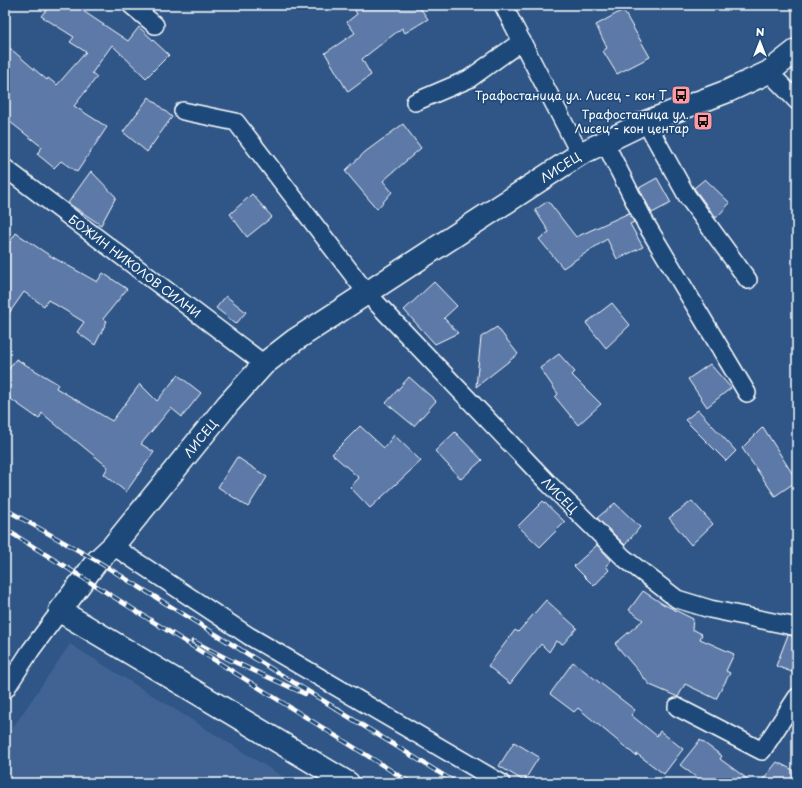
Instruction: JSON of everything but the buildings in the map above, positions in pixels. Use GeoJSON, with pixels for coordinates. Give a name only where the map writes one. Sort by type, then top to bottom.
{"type":"FeatureCollection","features":[{"type":"Feature","properties":{"kind":"street"},"geometry":{"type":"LineString","coordinates":[[131,5],[155,25]]}},
{"type":"Feature","properties":{"kind":"street"},"geometry":{"type":"LineString","coordinates":[[503,5],[580,154]]}},
{"type":"Feature","properties":{"kind":"street"},"geometry":{"type":"LineString","coordinates":[[415,102],[469,79],[522,41]]}},
{"type":"Feature","properties":{"kind":"street","name":"ЛИСЕЦ"},"geometry":{"type":"LineString","coordinates":[[60,611],[97,561],[113,546],[228,404],[264,364],[294,340],[580,154],[604,141],[646,122],[728,91],[769,72],[797,50]]}},
{"type":"Feature","properties":{"kind":"street"},"geometry":{"type":"LineString","coordinates":[[769,72],[797,101]]}},
{"type":"Feature","properties":{"kind":"street","name":"ЛИСЕЦ"},"geometry":{"type":"LineString","coordinates":[[182,111],[236,122],[366,292],[548,483],[624,558],[677,598],[710,609],[797,627]]}},
{"type":"Feature","properties":{"kind":"street"},"geometry":{"type":"LineString","coordinates":[[646,122],[687,196],[748,280]]}},
{"type":"Feature","properties":{"kind":"street"},"geometry":{"type":"LineString","coordinates":[[604,141],[646,224],[747,393]]}},
{"type":"Feature","properties":{"kind":"street","name":"БОЖИН НИКОЛОВ СИЛНИ"},"geometry":{"type":"LineString","coordinates":[[5,168],[264,364]]}},
{"type":"Feature","properties":{"kind":"street"},"geometry":{"type":"LineString","coordinates":[[113,546],[249,636],[501,783]]}},
{"type":"Feature","properties":{"kind":"street"},"geometry":{"type":"LineString","coordinates":[[5,690],[31,650],[60,611],[348,783]]}},
{"type":"Feature","properties":{"kind":"street"},"geometry":{"type":"LineString","coordinates":[[677,707],[762,751],[797,697]]}},
{"type":"Feature","properties":{"kind":"shaded area"},"geometry":{"type":"Polygon","coordinates":[[[70,644],[293,783],[5,783],[5,739],[70,644]]]}},
{"type":"Feature","properties":{"kind":"railway"},"geometry":{"type":"LineString","coordinates":[[5,509],[97,561],[340,711]]}},
{"type":"Feature","properties":{"kind":"railway"},"geometry":{"type":"LineString","coordinates":[[5,529],[411,783]]}},
{"type":"Feature","properties":{"kind":"railway"},"geometry":{"type":"LineString","coordinates":[[193,641],[230,660],[305,694]]}},
{"type":"Feature","properties":{"kind":"railway"},"geometry":{"type":"LineString","coordinates":[[336,709],[456,783]]}},
{"type":"Feature","properties":{"kind":"place","name":"Трафостаница ул. Лисец - кон Т"},"geometry":{"type":"Point","coordinates":[681,95]}},
{"type":"Feature","properties":{"kind":"place","name":"Трафостаница ул. Лисец - кон центар"},"geometry":{"type":"Point","coordinates":[703,121]}}]}
